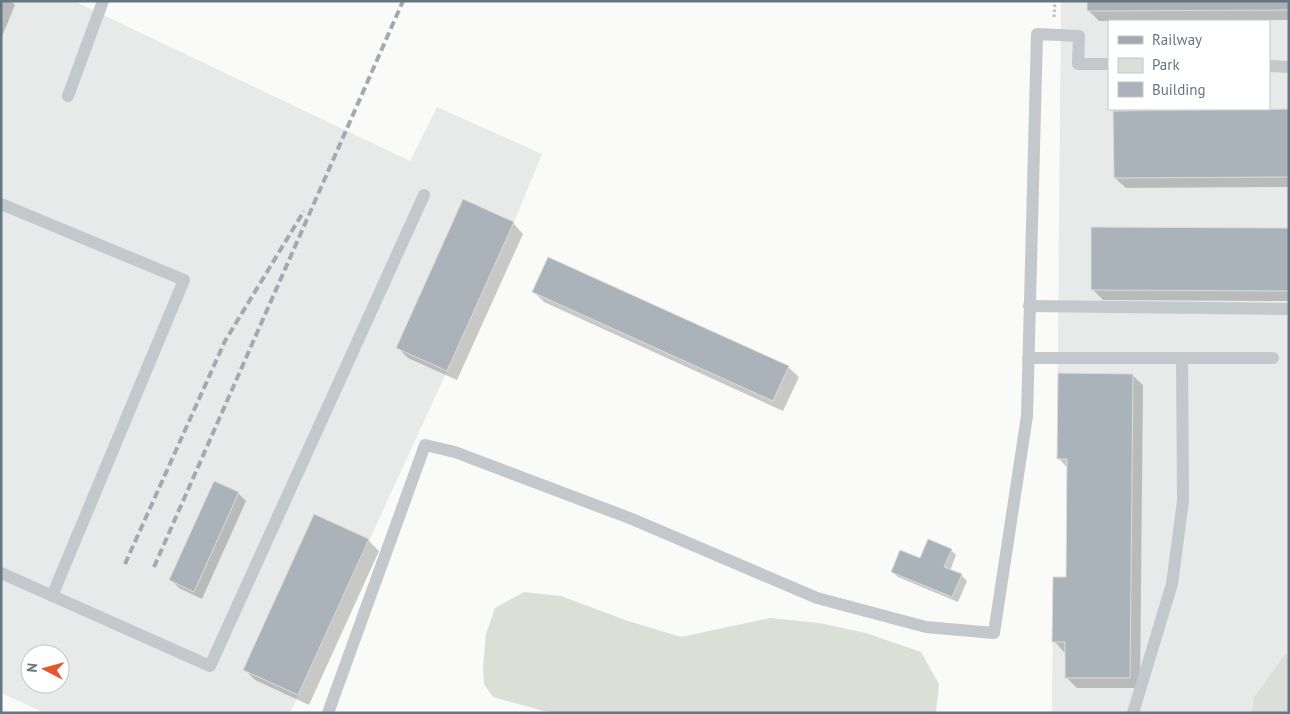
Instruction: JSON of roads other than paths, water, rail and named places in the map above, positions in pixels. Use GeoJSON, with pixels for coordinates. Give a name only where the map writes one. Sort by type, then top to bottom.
{"type":"FeatureCollection","features":[{"type":"Feature","properties":{"kind":"lane"},"geometry":{"type":"LineString","coordinates":[[68,96],[103,1]]}},
{"type":"Feature","properties":{"kind":"lane"},"geometry":{"type":"LineString","coordinates":[[328,713],[425,446],[455,452],[632,519],[817,598],[926,627],[994,633],[1026,416],[1037,34],[1079,36],[1078,64],[1108,64]]}},
{"type":"Feature","properties":{"kind":"lane"},"geometry":{"type":"LineString","coordinates":[[1270,66],[1289,67]]}},
{"type":"Feature","properties":{"kind":"lane"},"geometry":{"type":"LineString","coordinates":[[1,573],[210,666],[424,195]]}},
{"type":"Feature","properties":{"kind":"lane"},"geometry":{"type":"LineString","coordinates":[[1,204],[184,280],[52,596]]}},
{"type":"Feature","properties":{"kind":"lane"},"geometry":{"type":"LineString","coordinates":[[1030,306],[1289,309]]}},
{"type":"Feature","properties":{"kind":"lane"},"geometry":{"type":"LineString","coordinates":[[1028,358],[1273,358]]}},
{"type":"Feature","properties":{"kind":"lane"},"geometry":{"type":"LineString","coordinates":[[1133,713],[1172,584],[1183,501],[1182,358]]}},
{"type":"Feature","properties":{"kind":"railway"},"geometry":{"type":"LineString","coordinates":[[154,567],[403,1]]}},
{"type":"Feature","properties":{"kind":"railway"},"geometry":{"type":"LineString","coordinates":[[125,564],[225,341],[304,211]]}}]}
